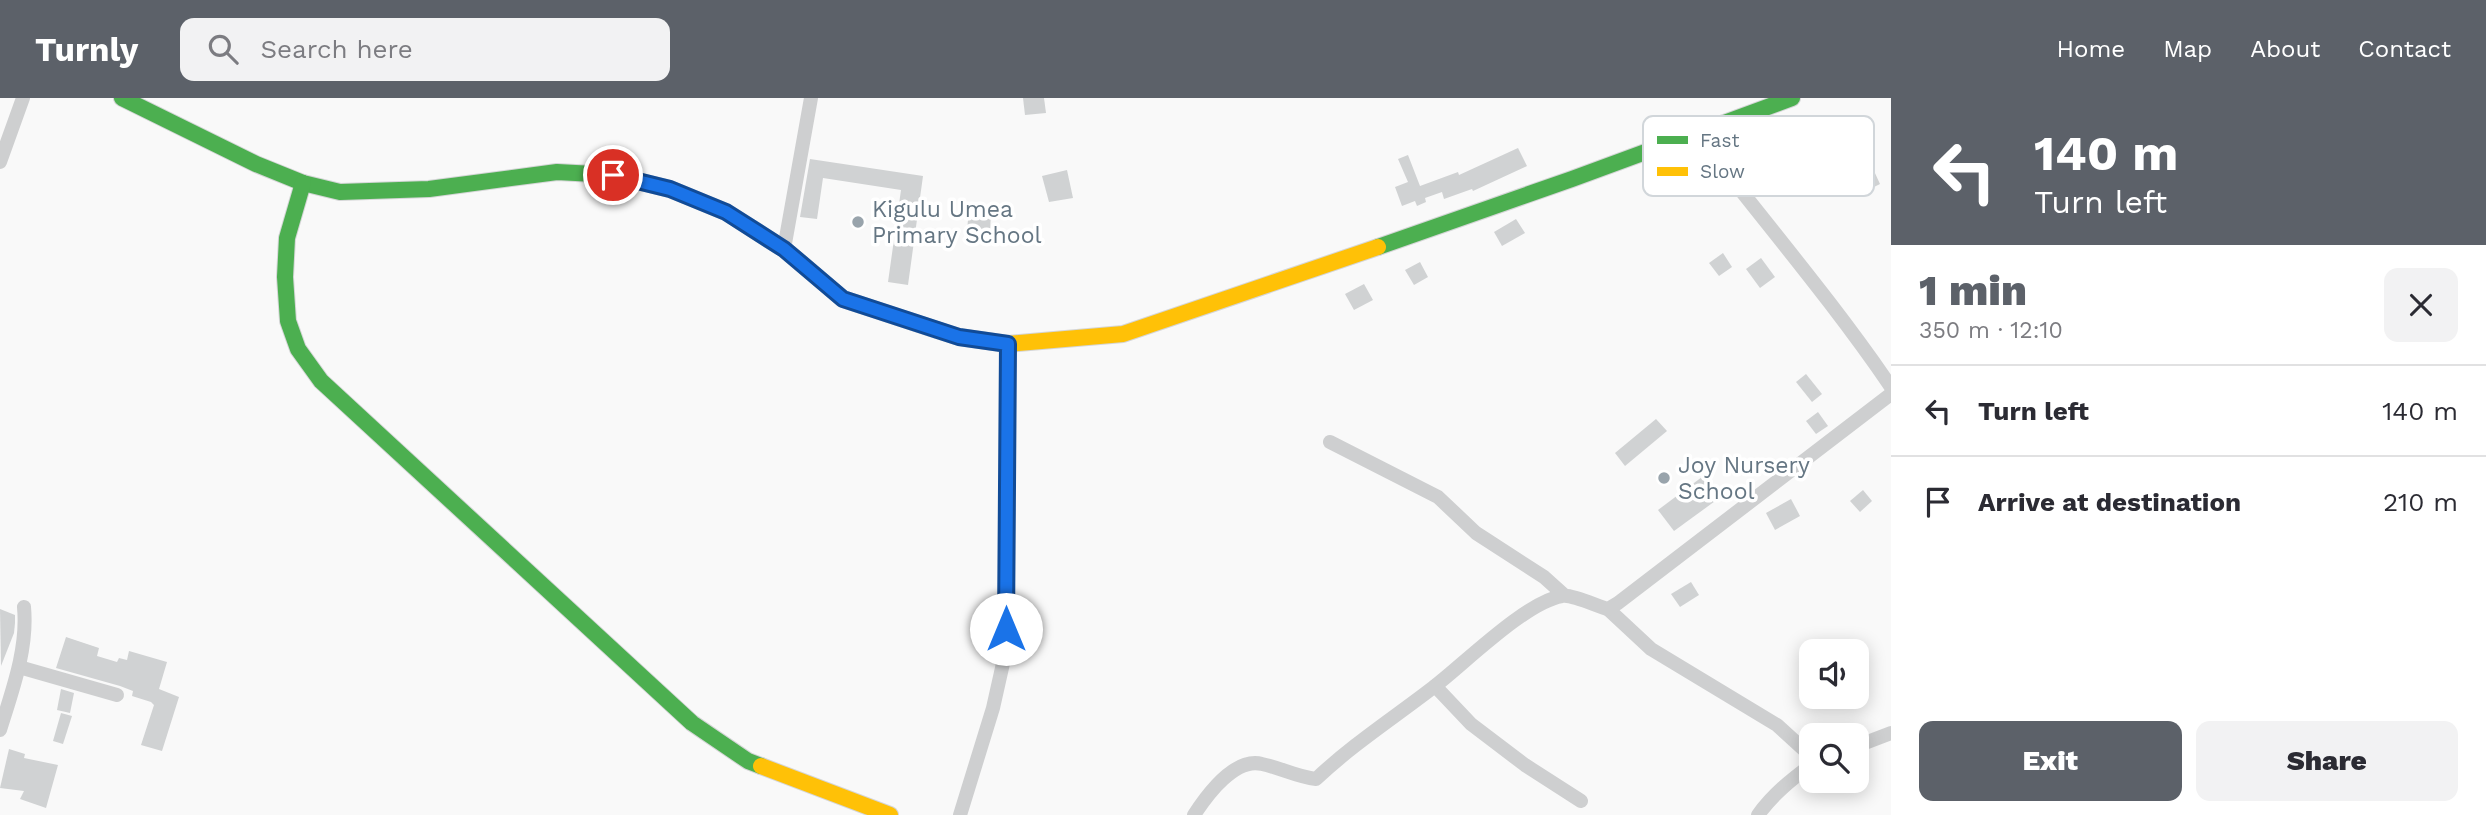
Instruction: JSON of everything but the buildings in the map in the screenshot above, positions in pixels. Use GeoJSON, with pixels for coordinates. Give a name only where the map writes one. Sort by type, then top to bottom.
{"type":"FeatureCollection","features":[{"type":"Feature","properties":{"kind":"street"},"geometry":{"type":"LineString","coordinates":[[0,162],[23,98]]}},
{"type":"Feature","properties":{"kind":"street"},"geometry":{"type":"LineString","coordinates":[[122,98],[256,164],[303,183],[340,192],[429,189],[557,172],[613,175],[670,189],[726,212],[784,249],[843,299],[959,337],[1008,344],[1123,334],[1207,307],[1643,152]]}},
{"type":"Feature","properties":{"kind":"street"},"geometry":{"type":"LineString","coordinates":[[784,249],[811,98]]}},
{"type":"Feature","properties":{"kind":"street"},"geometry":{"type":"LineString","coordinates":[[1743,116],[1792,98]]}},
{"type":"Feature","properties":{"kind":"street"},"geometry":{"type":"LineString","coordinates":[[303,183],[287,238],[285,277],[288,321],[298,349],[321,382],[692,723],[748,761],[890,815]]}},
{"type":"Feature","properties":{"kind":"street"},"geometry":{"type":"LineString","coordinates":[[1746,196],[1848,324],[1891,387]]}},
{"type":"Feature","properties":{"kind":"street"},"geometry":{"type":"LineString","coordinates":[[960,815],[993,708],[1006,650],[1008,344]]}},
{"type":"Feature","properties":{"kind":"street"},"geometry":{"type":"LineString","coordinates":[[1608,609],[1644,585],[1702,537],[1891,394]]}},
{"type":"Feature","properties":{"kind":"street"},"geometry":{"type":"LineString","coordinates":[[1330,442],[1438,497],[1476,533],[1544,577],[1564,595],[1608,609],[1651,649],[1777,725],[1799,745]]}},
{"type":"Feature","properties":{"kind":"street"},"geometry":{"type":"LineString","coordinates":[[1195,815],[1201,803],[1220,784],[1247,764],[1260,763],[1304,778],[1316,779],[1365,736],[1435,686],[1507,626],[1541,604],[1564,595]]}},
{"type":"Feature","properties":{"kind":"street"},"geometry":{"type":"LineString","coordinates":[[0,730],[19,667],[26,620],[24,607]]}},
{"type":"Feature","properties":{"kind":"street"},"geometry":{"type":"LineString","coordinates":[[19,667],[117,695]]}},
{"type":"Feature","properties":{"kind":"street"},"geometry":{"type":"LineString","coordinates":[[1435,686],[1471,724],[1525,765],[1581,801]]}},
{"type":"Feature","properties":{"kind":"street"},"geometry":{"type":"LineString","coordinates":[[1869,741],[1891,733]]}},
{"type":"Feature","properties":{"kind":"street"},"geometry":{"type":"LineString","coordinates":[[1758,815],[1789,780],[1799,773]]}},
{"type":"Feature","properties":{"kind":"traffic: fast"},"geometry":{"type":"LineString","coordinates":[[122,98],[256,164],[303,183],[340,192],[429,189],[557,172],[613,175],[670,189],[726,212],[784,249],[843,299],[937,330]]}},
{"type":"Feature","properties":{"kind":"traffic: fast"},"geometry":{"type":"LineString","coordinates":[[1743,116],[1792,98]]}},
{"type":"Feature","properties":{"kind":"traffic: fast"},"geometry":{"type":"LineString","coordinates":[[1378,247],[1643,153]]}},
{"type":"Feature","properties":{"kind":"traffic: fast"},"geometry":{"type":"LineString","coordinates":[[303,183],[287,238],[285,277],[288,321],[298,349],[321,381],[692,723],[748,761],[761,766]]}},
{"type":"Feature","properties":{"kind":"traffic: slow"},"geometry":{"type":"LineString","coordinates":[[937,330],[959,337],[1008,344],[1123,334],[1378,247]]}},
{"type":"Feature","properties":{"kind":"traffic: slow"},"geometry":{"type":"LineString","coordinates":[[761,766],[890,815]]}},
{"type":"Feature","properties":{"kind":"place","name":"Kigulu Umea Primary School"},"geometry":{"type":"Point","coordinates":[858,222]}},
{"type":"Feature","properties":{"kind":"place","name":"Joy Nursery School"},"geometry":{"type":"Point","coordinates":[1664,478]}},
{"type":"Feature","properties":{"kind":"route"},"geometry":{"type":"LineString","coordinates":[[613,175],[670,189],[726,212],[784,249],[843,299],[959,337],[1008,344],[1006,629]]}}]}
